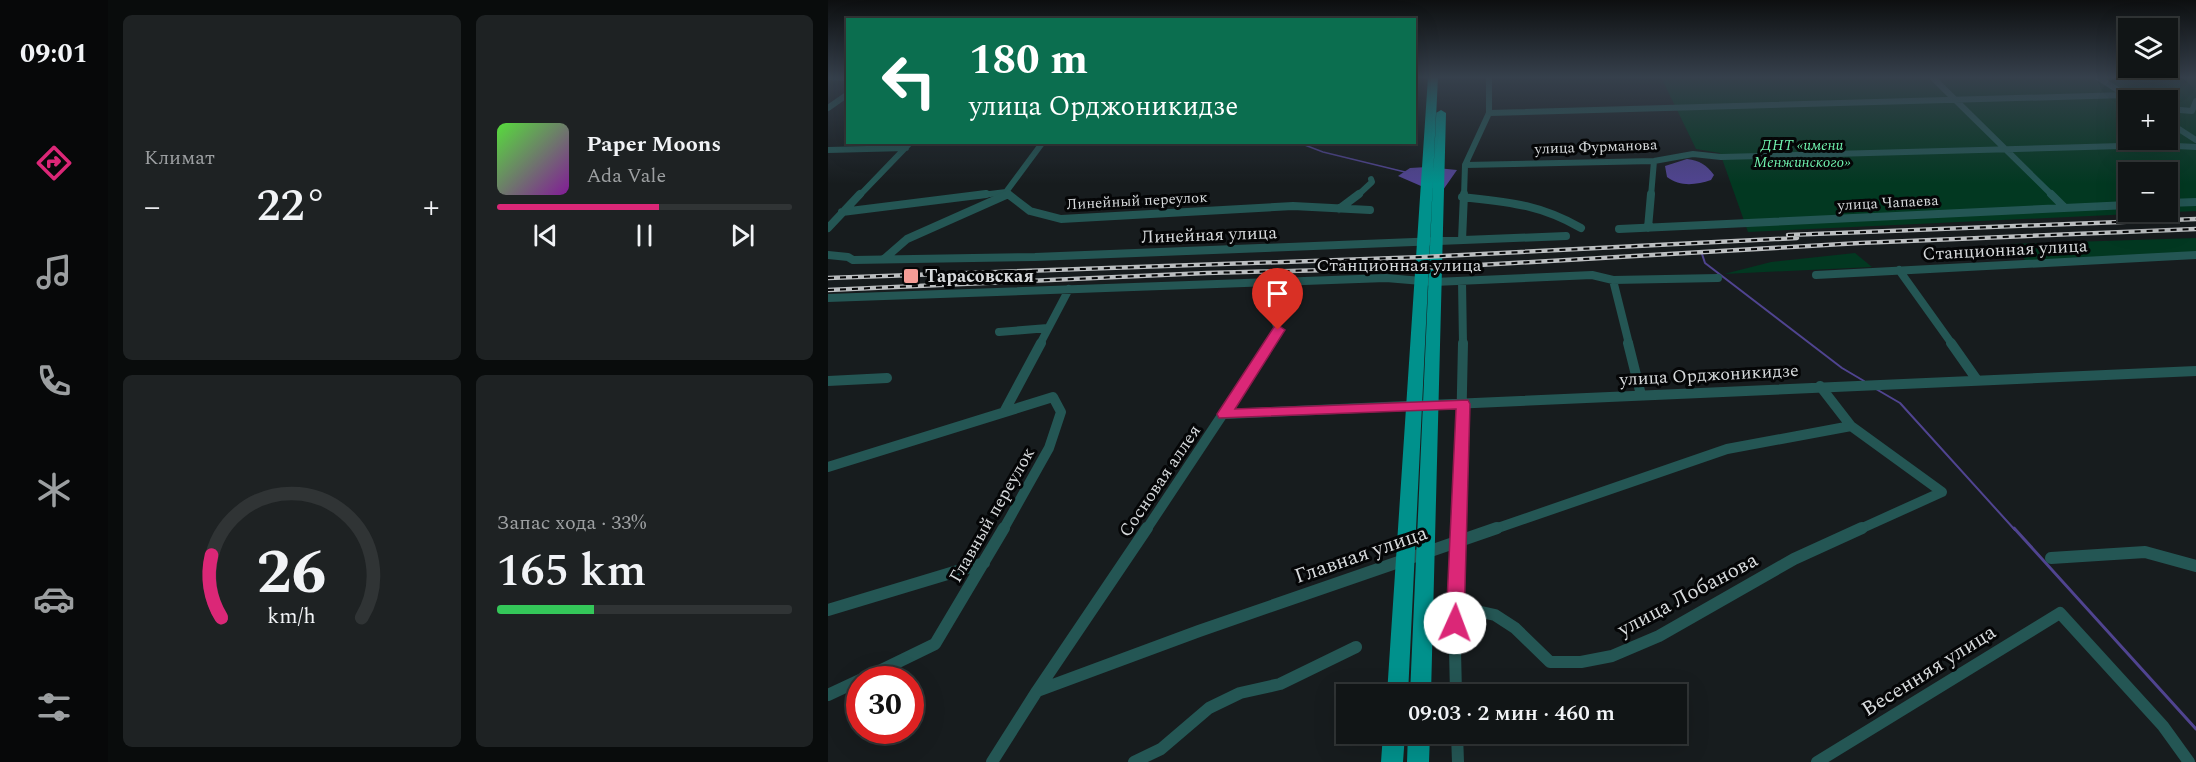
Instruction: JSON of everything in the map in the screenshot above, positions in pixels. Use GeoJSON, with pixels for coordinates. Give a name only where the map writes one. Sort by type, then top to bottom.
{"type":"FeatureCollection","features":[{"type":"Feature","properties":{"kind":"main road"},"geometry":{"type":"LineString","coordinates":[[1419,684],[1414,587],[1433,161],[1433,113]]}},
{"type":"Feature","properties":{"kind":"main road"},"geometry":{"type":"LineString","coordinates":[[1433,161],[1438,113]]}},
{"type":"Feature","properties":{"kind":"main road"},"geometry":{"type":"LineString","coordinates":[[1398,684],[1414,587]]}},
{"type":"Feature","properties":{"kind":"main road"},"geometry":{"type":"LineString","coordinates":[[1392,762],[1393,744]]}},
{"type":"Feature","properties":{"kind":"main road"},"geometry":{"type":"LineString","coordinates":[[1418,762],[1419,744]]}},
{"type":"Feature","properties":{"kind":"street"},"geometry":{"type":"LineString","coordinates":[[1462,240],[1465,165],[1490,113]]}},
{"type":"Feature","properties":{"kind":"street"},"geometry":{"type":"LineString","coordinates":[[1968,113],[2064,207]]}},
{"type":"Feature","properties":{"kind":"street"},"geometry":{"type":"LineString","coordinates":[[2178,128],[2196,140]]}},
{"type":"Feature","properties":{"kind":"street"},"geometry":{"type":"LineString","coordinates":[[884,259],[914,236],[1007,193],[1042,144]]}},
{"type":"Feature","properties":{"kind":"street"},"geometry":{"type":"LineString","coordinates":[[828,150],[908,145]]}},
{"type":"Feature","properties":{"kind":"street"},"geometry":{"type":"LineString","coordinates":[[828,228],[908,145]]}},
{"type":"Feature","properties":{"kind":"street","name":"улица Фурманова"},"geometry":{"type":"LineString","coordinates":[[1465,165],[1654,161],[1694,153],[1721,157],[2157,145],[2196,147]]}},
{"type":"Feature","properties":{"kind":"street"},"geometry":{"type":"LineString","coordinates":[[1619,229],[1648,228],[1654,161]]}},
{"type":"Feature","properties":{"kind":"street"},"geometry":{"type":"LineString","coordinates":[[1340,209],[1372,183],[1371,178]]}},
{"type":"Feature","properties":{"kind":"street"},"geometry":{"type":"LineString","coordinates":[[842,212],[1007,193]]}},
{"type":"Feature","properties":{"kind":"street","name":"Линейный переулок"},"geometry":{"type":"LineString","coordinates":[[1007,193],[1029,212],[1061,219],[1293,206],[1370,210]]}},
{"type":"Feature","properties":{"kind":"street"},"geometry":{"type":"LineString","coordinates":[[1462,197],[1525,204],[1560,216],[1581,228]]}},
{"type":"Feature","properties":{"kind":"street"},"geometry":{"type":"LineString","coordinates":[[2178,203],[2196,202]]}},
{"type":"Feature","properties":{"kind":"street","name":"улица Чапаева"},"geometry":{"type":"LineString","coordinates":[[1648,228],[2118,205]]}},
{"type":"Feature","properties":{"kind":"street","name":"Линейная улица"},"geometry":{"type":"LineString","coordinates":[[828,255],[848,257],[853,260],[1026,257],[1566,236]]}},
{"type":"Feature","properties":{"kind":"street","name":"Станционная улица"},"geometry":{"type":"LineString","coordinates":[[1816,274],[2196,255]]}},
{"type":"Feature","properties":{"kind":"street"},"geometry":{"type":"LineString","coordinates":[[1899,270],[1977,380]]}},
{"type":"Feature","properties":{"kind":"street","name":"Станционная улица"},"geometry":{"type":"LineString","coordinates":[[828,298],[1386,278],[1434,282],[1592,274],[1613,280],[1718,278]]}},
{"type":"Feature","properties":{"kind":"street"},"geometry":{"type":"LineString","coordinates":[[1613,280],[1641,395]]}},
{"type":"Feature","properties":{"kind":"street","name":"Сосновая аллея"},"geometry":{"type":"LineString","coordinates":[[1037,691],[1278,330],[1263,281]]}},
{"type":"Feature","properties":{"kind":"street"},"geometry":{"type":"LineString","coordinates":[[1456,684],[1454,606],[1459,541],[1463,404],[1462,281]]}},
{"type":"Feature","properties":{"kind":"street"},"geometry":{"type":"LineString","coordinates":[[828,467],[1004,412],[1069,289]]}},
{"type":"Feature","properties":{"kind":"street"},"geometry":{"type":"LineString","coordinates":[[999,332],[1048,328]]}},
{"type":"Feature","properties":{"kind":"street","name":"улица Орджоникидзе"},"geometry":{"type":"LineString","coordinates":[[1224,414],[2196,371]]}},
{"type":"Feature","properties":{"kind":"street"},"geometry":{"type":"LineString","coordinates":[[828,391],[831,381],[887,378]]}},
{"type":"Feature","properties":{"kind":"street"},"geometry":{"type":"LineString","coordinates":[[1820,386],[1851,426]]}},
{"type":"Feature","properties":{"kind":"street","name":"Главный переулок"},"geometry":{"type":"LineString","coordinates":[[889,666],[935,644],[1025,494],[1049,448],[1061,412],[1053,397],[1004,412]]}},
{"type":"Feature","properties":{"kind":"street","name":"улица Лобанова"},"geometry":{"type":"LineString","coordinates":[[1454,606],[1495,615],[1515,628],[1550,663],[1581,662],[1612,656],[1659,636],[1794,560],[1942,492],[1851,426]]}},
{"type":"Feature","properties":{"kind":"street","name":"Главная улица"},"geometry":{"type":"LineString","coordinates":[[1037,691],[1199,631],[1727,449],[1851,426]]}},
{"type":"Feature","properties":{"kind":"street"},"geometry":{"type":"LineString","coordinates":[[2051,558],[2145,552],[2196,566]]}},
{"type":"Feature","properties":{"kind":"street"},"geometry":{"type":"LineString","coordinates":[[828,610],[984,563]]}},
{"type":"Feature","properties":{"kind":"street","name":"Весенняя улица"},"geometry":{"type":"LineString","coordinates":[[1817,762],[2060,613],[2163,726],[2188,762]]}},
{"type":"Feature","properties":{"kind":"street"},"geometry":{"type":"LineString","coordinates":[[1134,762],[1161,749],[1209,708],[1240,693],[1280,684],[1356,647]]}},
{"type":"Feature","properties":{"kind":"street"},"geometry":{"type":"LineString","coordinates":[[828,695],[846,687]]}},
{"type":"Feature","properties":{"kind":"street"},"geometry":{"type":"LineString","coordinates":[[992,762],[1037,691]]}},
{"type":"Feature","properties":{"kind":"street"},"geometry":{"type":"LineString","coordinates":[[1457,744],[1458,762]]}},
{"type":"Feature","properties":{"kind":"green space","name":"ДНТ «имени Менжинского»"},"geometry":{"type":"Polygon","coordinates":[[[1678,113],[2118,113],[2118,150],[2178,150],[2178,113],[2196,113],[2196,211],[2178,212],[2178,162],[2118,162],[2118,215],[1748,232],[1720,153],[1696,149],[1678,113]]]}},
{"type":"Feature","properties":{"kind":"green space"},"geometry":{"type":"Polygon","coordinates":[[[2196,238],[2196,253],[2028,263],[2010,244],[2196,238]]]}},
{"type":"Feature","properties":{"kind":"green space"},"geometry":{"type":"Polygon","coordinates":[[[1855,253],[1872,267],[1724,274],[1771,262],[1855,253]]]}},
{"type":"Feature","properties":{"kind":"shaded area"},"geometry":{"type":"Polygon","coordinates":[[[1687,159],[1705,166],[1714,175],[1711,180],[1688,184],[1667,177],[1665,166],[1687,159]]]}},
{"type":"Feature","properties":{"kind":"shaded area"},"geometry":{"type":"Polygon","coordinates":[[[1410,168],[1457,170],[1443,190],[1421,186],[1398,176],[1410,168]]]}},
{"type":"Feature","properties":{"kind":"waterway"},"geometry":{"type":"LineString","coordinates":[[1302,144],[1323,152],[1405,172]]}},
{"type":"Feature","properties":{"kind":"waterway"},"geometry":{"type":"LineString","coordinates":[[1702,254],[1705,263],[1842,368],[1864,381]]}},
{"type":"Feature","properties":{"kind":"waterway"},"geometry":{"type":"LineString","coordinates":[[1876,389],[1900,403],[2015,530]]}},
{"type":"Feature","properties":{"kind":"waterway"},"geometry":{"type":"LineString","coordinates":[[2014,528],[2196,729]]}},
{"type":"Feature","properties":{"kind":"railway"},"geometry":{"type":"LineString","coordinates":[[1788,235],[2196,219]]}},
{"type":"Feature","properties":{"kind":"railway"},"geometry":{"type":"LineString","coordinates":[[828,290],[1207,273],[1445,267],[1860,243],[2196,229]]}},
{"type":"Feature","properties":{"kind":"railway"},"geometry":{"type":"LineString","coordinates":[[828,278],[1423,257],[1797,238]]}},
{"type":"Feature","properties":{"kind":"place","name":"Тарасовская"},"geometry":{"type":"Point","coordinates":[911,276]}},
{"type":"Feature","properties":{"kind":"route"},"geometry":{"type":"LineString","coordinates":[[1278,330],[1224,414],[1463,404],[1455,623]]}}]}
